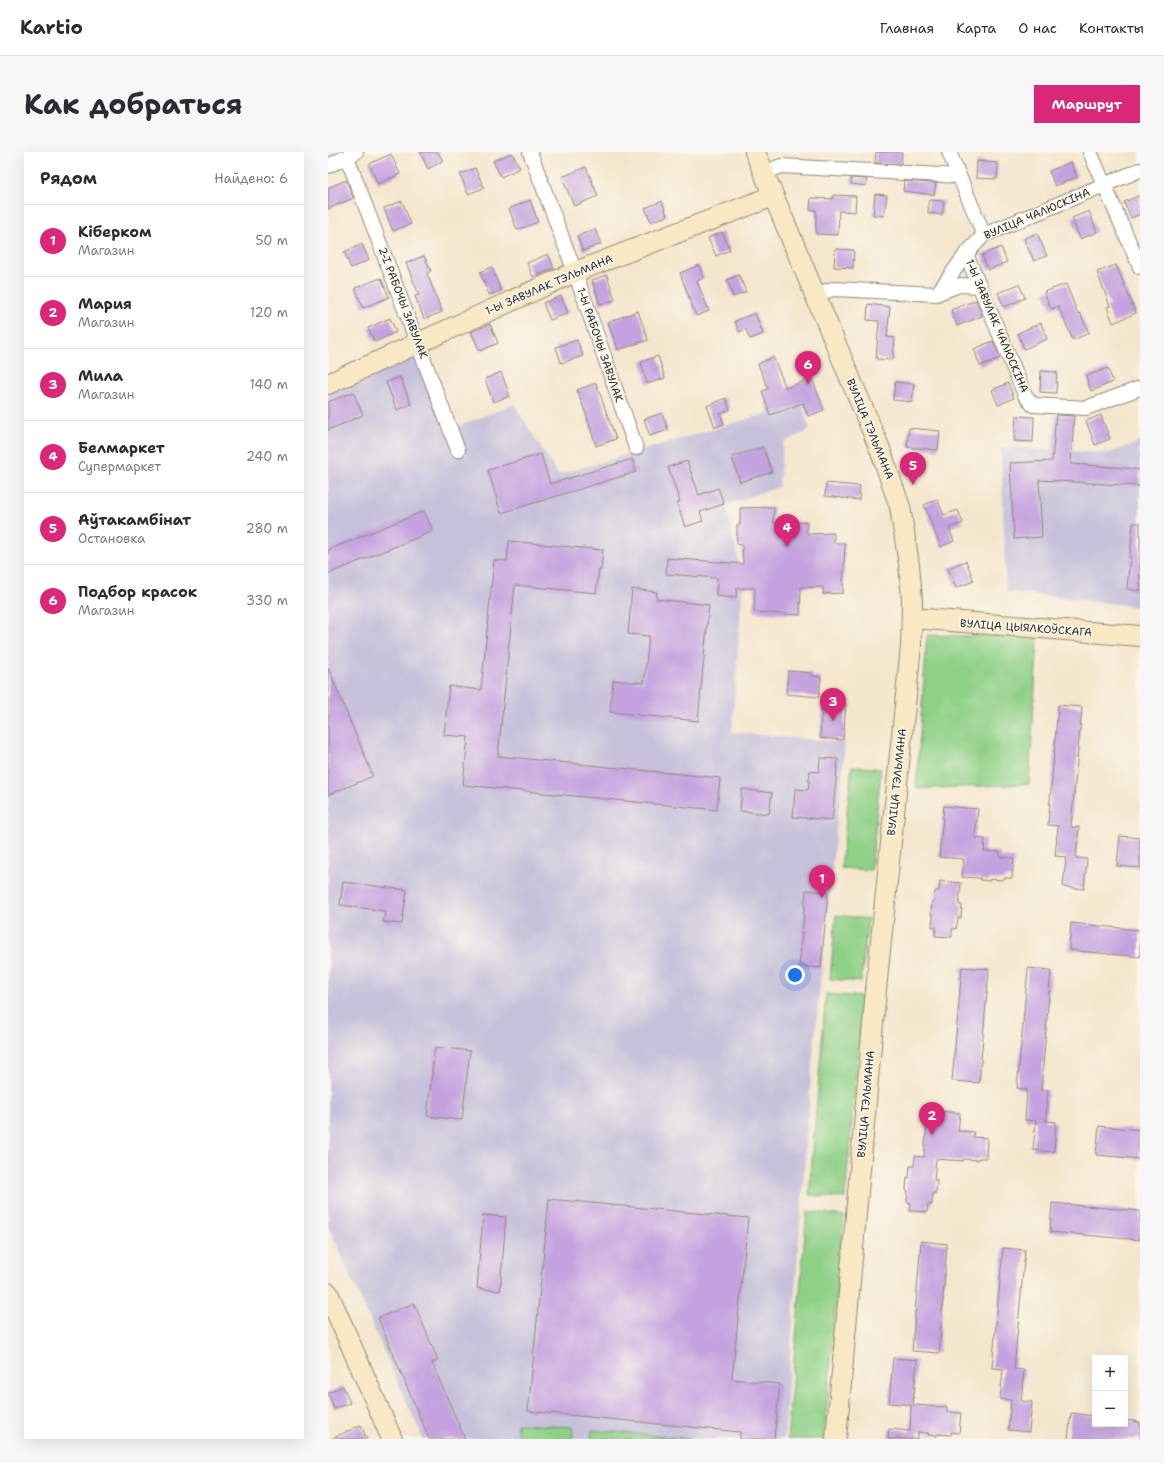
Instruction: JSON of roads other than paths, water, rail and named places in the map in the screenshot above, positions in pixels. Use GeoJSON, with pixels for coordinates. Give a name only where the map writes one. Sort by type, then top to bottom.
{"type":"FeatureCollection","features":[{"type":"Feature","properties":{"kind":"main road","name":"ВУЛІЦА ТЭЛЬМАНА"},"geometry":{"type":"LineString","coordinates":[[755,152],[880,450],[900,507],[909,564],[912,618],[911,646],[876,982],[836,1439]]}},
{"type":"Feature","properties":{"kind":"main road","name":"1-Ы ЗАВУЛАК ТЭЛЬМАНА"},"geometry":{"type":"LineString","coordinates":[[328,384],[575,272],[773,196]]}},
{"type":"Feature","properties":{"kind":"main road","name":"ВУЛІЦА ЦЫЯЛКОЎСКАГА"},"geometry":{"type":"LineString","coordinates":[[912,618],[1140,636]]}},
{"type":"Feature","properties":{"kind":"main road"},"geometry":{"type":"LineString","coordinates":[[328,1294],[392,1439]]}},
{"type":"Feature","properties":{"kind":"street","name":"1-Ы РАБОЧЫ ЗАВУЛАК"},"geometry":{"type":"LineString","coordinates":[[530,152],[575,272],[636,448]]}},
{"type":"Feature","properties":{"kind":"street"},"geometry":{"type":"LineString","coordinates":[[949,152],[984,235]]}},
{"type":"Feature","properties":{"kind":"street"},"geometry":{"type":"LineString","coordinates":[[1090,152],[1140,267]]}},
{"type":"Feature","properties":{"kind":"street"},"geometry":{"type":"LineString","coordinates":[[328,166],[352,154]]}},
{"type":"Feature","properties":{"kind":"street","name":"2-І РАБОЧЫ ЗАВУЛАК"},"geometry":{"type":"LineString","coordinates":[[352,154],[418,342],[458,450]]}},
{"type":"Feature","properties":{"kind":"street"},"geometry":{"type":"LineString","coordinates":[[764,173],[781,166],[959,176]]}},
{"type":"Feature","properties":{"kind":"street","name":"ВУЛІЦА ЧАЛЮСКІНА"},"geometry":{"type":"LineString","coordinates":[[938,293],[966,254],[984,235],[1140,170]]}},
{"type":"Feature","properties":{"kind":"street","name":"1-Ы ЗАВУЛАК ЧАЛЮСКІНА"},"geometry":{"type":"LineString","coordinates":[[966,254],[1025,394],[1033,405],[1086,408],[1140,388]]}},
{"type":"Feature","properties":{"kind":"street"},"geometry":{"type":"LineString","coordinates":[[814,295],[833,289],[937,294],[960,285],[980,286]]}},
{"type":"Feature","properties":{"kind":"place","name":"Подбор красок"},"geometry":{"type":"Point","coordinates":[808,384]}},
{"type":"Feature","properties":{"kind":"place","name":"Аўтакамбінат"},"geometry":{"type":"Point","coordinates":[913,485]}},
{"type":"Feature","properties":{"kind":"place","name":"Белмаркет"},"geometry":{"type":"Point","coordinates":[787,547]}},
{"type":"Feature","properties":{"kind":"place","name":"Мила"},"geometry":{"type":"Point","coordinates":[833,721]}},
{"type":"Feature","properties":{"kind":"place","name":"Кіберком"},"geometry":{"type":"Point","coordinates":[822,898]}},
{"type":"Feature","properties":{"kind":"place","name":"Мария"},"geometry":{"type":"Point","coordinates":[932,1135]}}]}
